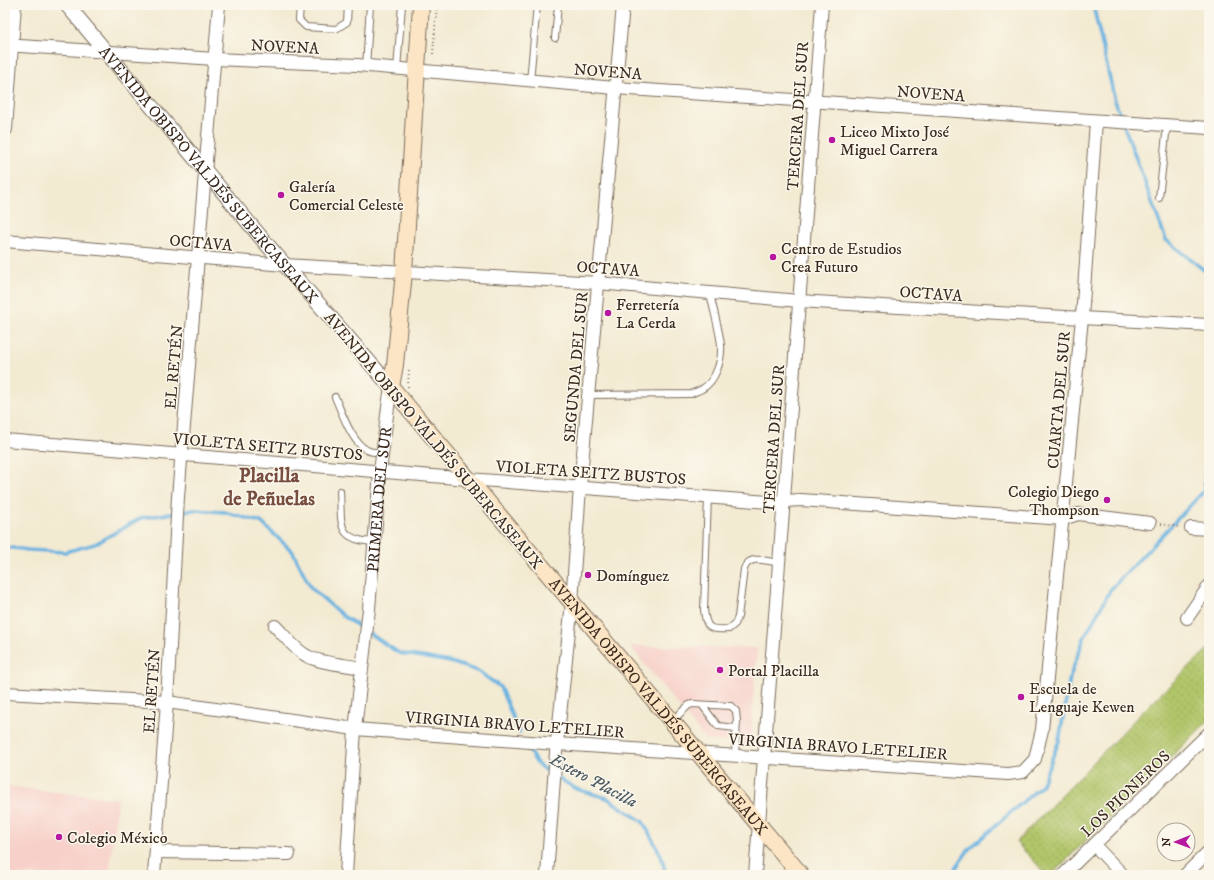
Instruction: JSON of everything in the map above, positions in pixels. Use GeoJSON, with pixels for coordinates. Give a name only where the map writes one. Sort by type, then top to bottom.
{"type":"FeatureCollection","features":[{"type":"Feature","properties":{"kind":"main road","name":"PRIMERA DEL SUR"},"geometry":{"type":"LineString","coordinates":[[391,388],[395,365],[404,272],[421,5]]}},
{"type":"Feature","properties":{"kind":"main road","name":"AVENIDA OBISPO VALDÉS SUBERCASEAUX"},"geometry":{"type":"LineString","coordinates":[[391,388],[801,875]]}},
{"type":"Feature","properties":{"kind":"street"},"geometry":{"type":"LineString","coordinates":[[5,129],[8,45],[14,5]]}},
{"type":"Feature","properties":{"kind":"street","name":"AVENIDA OBISPO VALDÉS SUBERCASEAUX"},"geometry":{"type":"LineString","coordinates":[[67,5],[285,265],[391,388]]}},
{"type":"Feature","properties":{"kind":"street","name":"EL RETÉN"},"geometry":{"type":"LineString","coordinates":[[154,875],[167,702],[178,497],[219,5]]}},
{"type":"Feature","properties":{"kind":"street","name":"SEGUNDA DEL SUR"},"geometry":{"type":"LineString","coordinates":[[547,875],[556,748],[572,602],[580,487],[623,5]]}},
{"type":"Feature","properties":{"kind":"street","name":"TERCERA DEL SUR"},"geometry":{"type":"LineString","coordinates":[[755,875],[822,5]]}},
{"type":"Feature","properties":{"kind":"street","name":"NOVENA"},"geometry":{"type":"LineString","coordinates":[[8,45],[215,59],[366,66],[616,88],[1209,128]]}},
{"type":"Feature","properties":{"kind":"street","name":"CUARTA DEL SUR"},"geometry":{"type":"LineString","coordinates":[[1023,772],[1035,758],[1042,730],[1082,318],[1096,121]]}},
{"type":"Feature","properties":{"kind":"street","name":"OCTAVA"},"geometry":{"type":"LineString","coordinates":[[5,241],[285,265],[598,283],[799,301],[1207,324]]}},
{"type":"Feature","properties":{"kind":"street","name":"PRIMERA DEL SUR"},"geometry":{"type":"LineString","coordinates":[[346,875],[355,728],[369,609],[380,472],[391,388]]}},
{"type":"Feature","properties":{"kind":"street","name":"VIOLETA SEITZ BUSTOS"},"geometry":{"type":"LineString","coordinates":[[5,440],[380,472],[769,502],[801,500],[1063,519],[1078,514],[1150,523]]}},
{"type":"Feature","properties":{"kind":"street"},"geometry":{"type":"LineString","coordinates":[[1191,528],[1209,529]]}},
{"type":"Feature","properties":{"kind":"street"},"geometry":{"type":"LineString","coordinates":[[1187,618],[1209,586]]}},
{"type":"Feature","properties":{"kind":"street"},"geometry":{"type":"LineString","coordinates":[[275,626],[306,656],[314,659],[362,668]]}},
{"type":"Feature","properties":{"kind":"street","name":"VIRGINIA BRAVO LETELIER"},"geometry":{"type":"LineString","coordinates":[[5,693],[167,702],[355,728],[556,748],[735,755],[1008,774],[1023,772]]}},
{"type":"Feature","properties":{"kind":"street","name":"LOS PIONEROS"},"geometry":{"type":"LineString","coordinates":[[1063,875],[1209,733]]}},
{"type":"Feature","properties":{"kind":"street"},"geometry":{"type":"LineString","coordinates":[[1094,845],[1123,875]]}},
{"type":"Feature","properties":{"kind":"street"},"geometry":{"type":"LineString","coordinates":[[1185,875],[1209,851]]}},
{"type":"Feature","properties":{"kind":"street"},"geometry":{"type":"LineString","coordinates":[[156,852],[289,854]]}},
{"type":"Feature","properties":{"kind":"lane"},"geometry":{"type":"LineString","coordinates":[[300,5],[299,20],[306,28],[336,29],[347,22],[348,5]]}},
{"type":"Feature","properties":{"kind":"lane"},"geometry":{"type":"LineString","coordinates":[[366,66],[370,5]]}},
{"type":"Feature","properties":{"kind":"lane"},"geometry":{"type":"LineString","coordinates":[[397,69],[402,5]]}},
{"type":"Feature","properties":{"kind":"lane"},"geometry":{"type":"LineString","coordinates":[[530,81],[537,5]]}},
{"type":"Feature","properties":{"kind":"lane"},"geometry":{"type":"LineString","coordinates":[[555,38],[558,5]]}},
{"type":"Feature","properties":{"kind":"lane"},"geometry":{"type":"LineString","coordinates":[[1159,198],[1167,125]]}},
{"type":"Feature","properties":{"kind":"lane"},"geometry":{"type":"LineString","coordinates":[[588,395],[691,394],[702,390],[708,385],[715,374],[721,346],[710,293]]}},
{"type":"Feature","properties":{"kind":"lane"},"geometry":{"type":"LineString","coordinates":[[335,397],[353,436],[361,447],[369,452],[383,452]]}},
{"type":"Feature","properties":{"kind":"lane"},"geometry":{"type":"LineString","coordinates":[[340,491],[342,527],[345,532],[349,537],[374,542]]}},
{"type":"Feature","properties":{"kind":"lane"},"geometry":{"type":"LineString","coordinates":[[708,497],[704,609],[705,621],[707,625],[712,628],[729,629],[735,624],[738,617],[745,564],[749,560],[779,563]]}},
{"type":"Feature","properties":{"kind":"lane"},"geometry":{"type":"LineString","coordinates":[[672,721],[689,705],[731,706],[736,711],[735,755]]}},
{"type":"Feature","properties":{"kind":"lane"},"geometry":{"type":"LineString","coordinates":[[702,705],[718,726],[736,728]]}},
{"type":"Feature","properties":{"kind":"path"},"geometry":{"type":"LineString","coordinates":[[1150,523],[1191,528]]}},
{"type":"Feature","properties":{"kind":"shaded area"},"geometry":{"type":"Polygon","coordinates":[[[630,646],[757,648],[750,743],[706,740],[630,646]]]}},
{"type":"Feature","properties":{"kind":"shaded area","name":"Colegio México"},"geometry":{"type":"Polygon","coordinates":[[[5,786],[118,799],[109,875],[5,875],[5,786]]]}},
{"type":"Feature","properties":{"kind":"green space"},"geometry":{"type":"Polygon","coordinates":[[[1209,648],[1209,720],[1051,875],[1047,875],[1016,842],[1149,705],[1209,648]]]}},
{"type":"Feature","properties":{"kind":"waterway"},"geometry":{"type":"LineString","coordinates":[[1093,5],[1115,101],[1166,240],[1209,274]]}},
{"type":"Feature","properties":{"kind":"waterway"},"geometry":{"type":"LineString","coordinates":[[951,875],[969,849],[1041,786],[1059,741],[1070,677],[1084,638],[1111,589],[1204,491],[1209,435]]}},
{"type":"Feature","properties":{"kind":"waterway","name":"Estero Placilla"},"geometry":{"type":"LineString","coordinates":[[5,547],[65,552],[95,544],[141,518],[194,510],[224,512],[261,522],[293,552],[311,588],[343,616],[399,653],[450,662],[478,671],[500,687],[519,732]]}},
{"type":"Feature","properties":{"kind":"waterway","name":"Estero Placilla"},"geometry":{"type":"LineString","coordinates":[[529,751],[538,765],[552,774]]}},
{"type":"Feature","properties":{"kind":"waterway","name":"Estero Placilla"},"geometry":{"type":"LineString","coordinates":[[557,777],[576,789],[607,798],[643,822],[661,855],[666,875]]}},
{"type":"Feature","properties":{"kind":"place","name":"Liceo Mixto José Miguel Carrera"},"geometry":{"type":"Point","coordinates":[832,140]}},
{"type":"Feature","properties":{"kind":"place","name":"Galería Comercial Celeste"},"geometry":{"type":"Point","coordinates":[281,195]}},
{"type":"Feature","properties":{"kind":"place","name":"Centro de Estudios Crea Futuro"},"geometry":{"type":"Point","coordinates":[773,257]}},
{"type":"Feature","properties":{"kind":"place","name":"Ferretería La Cerda"},"geometry":{"type":"Point","coordinates":[608,313]}},
{"type":"Feature","properties":{"kind":"place","name":"Colegio Diego Thompson"},"geometry":{"type":"Point","coordinates":[1107,500]}},
{"type":"Feature","properties":{"kind":"place","name":"Domínguez"},"geometry":{"type":"Point","coordinates":[588,575]}},
{"type":"Feature","properties":{"kind":"place","name":"Portal Placilla"},"geometry":{"type":"Point","coordinates":[720,670]}},
{"type":"Feature","properties":{"kind":"place","name":"Escuela de Lenguaje Kewen"},"geometry":{"type":"Point","coordinates":[1021,697]}},
{"type":"Feature","properties":{"kind":"place","name":"Colegio México"},"geometry":{"type":"Point","coordinates":[59,837]}},
{"type":"Feature","properties":{"kind":"district","name":"Placilla de Peñuelas"},"geometry":{"type":"Point","coordinates":[269,486]}}]}
